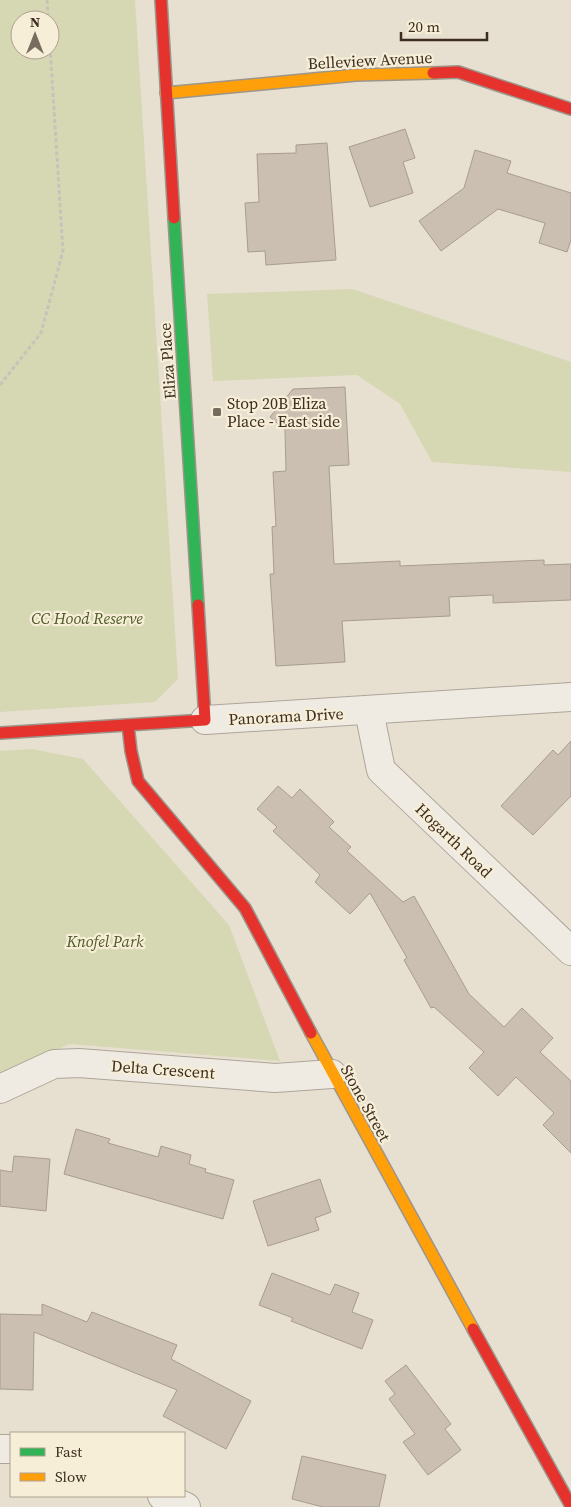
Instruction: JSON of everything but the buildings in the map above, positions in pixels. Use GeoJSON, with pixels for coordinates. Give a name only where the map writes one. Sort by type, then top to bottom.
{"type":"FeatureCollection","features":[{"type":"Feature","properties":{"kind":"street","name":"Eliza Place"},"geometry":{"type":"LineString","coordinates":[[161,0],[205,720]]}},
{"type":"Feature","properties":{"kind":"street","name":"Belleview Avenue"},"geometry":{"type":"LineString","coordinates":[[166,93],[356,75],[458,72],[571,109]]}},
{"type":"Feature","properties":{"kind":"street","name":"Panorama Drive"},"geometry":{"type":"LineString","coordinates":[[0,733],[571,697]]}},
{"type":"Feature","properties":{"kind":"street","name":"Hogarth Road"},"geometry":{"type":"LineString","coordinates":[[369,711],[381,770],[571,951]]}},
{"type":"Feature","properties":{"kind":"street","name":"Stone Street"},"geometry":{"type":"LineString","coordinates":[[128,725],[131,751],[138,781],[246,908],[332,1074],[571,1506]]}},
{"type":"Feature","properties":{"kind":"street","name":"Delta Crescent"},"geometry":{"type":"LineString","coordinates":[[0,1089],[54,1064],[79,1063],[275,1078],[332,1074]]}},
{"type":"Feature","properties":{"kind":"street"},"geometry":{"type":"LineString","coordinates":[[164,1497],[186,1507]]}},
{"type":"Feature","properties":{"kind":"path"},"geometry":{"type":"LineString","coordinates":[[0,385],[41,333],[63,251],[51,60]]}},
{"type":"Feature","properties":{"kind":"green space","name":"CC Hood Reserve"},"geometry":{"type":"Polygon","coordinates":[[[0,0],[135,0],[178,679],[155,702],[0,712],[0,0]]]}},
{"type":"Feature","properties":{"kind":"green space"},"geometry":{"type":"Polygon","coordinates":[[[352,289],[571,362],[571,472],[432,462],[400,404],[357,375],[213,381],[207,294],[352,289]]]}},
{"type":"Feature","properties":{"kind":"green space","name":"Knofel Park"},"geometry":{"type":"Polygon","coordinates":[[[32,749],[83,759],[229,925],[280,1061],[69,1044],[0,1076],[0,751],[32,749]]]}},
{"type":"Feature","properties":{"kind":"traffic: fast"},"geometry":{"type":"LineString","coordinates":[[174,218],[198,605]]}},
{"type":"Feature","properties":{"kind":"traffic: slow"},"geometry":{"type":"LineString","coordinates":[[166,93],[356,75],[433,73]]}},
{"type":"Feature","properties":{"kind":"traffic: slow"},"geometry":{"type":"LineString","coordinates":[[311,1033],[473,1329]]}},
{"type":"Feature","properties":{"kind":"traffic: jam"},"geometry":{"type":"LineString","coordinates":[[161,0],[174,218]]}},
{"type":"Feature","properties":{"kind":"traffic: jam"},"geometry":{"type":"LineString","coordinates":[[433,73],[458,72],[571,109]]}},
{"type":"Feature","properties":{"kind":"traffic: jam"},"geometry":{"type":"LineString","coordinates":[[0,733],[205,720],[198,605]]}},
{"type":"Feature","properties":{"kind":"traffic: jam"},"geometry":{"type":"LineString","coordinates":[[128,725],[131,751],[138,781],[245,908],[311,1033]]}},
{"type":"Feature","properties":{"kind":"traffic: jam"},"geometry":{"type":"LineString","coordinates":[[473,1329],[571,1506]]}},
{"type":"Feature","properties":{"kind":"place","name":"Stop 20B Eliza Place - East side"},"geometry":{"type":"Point","coordinates":[217,412]}}]}
